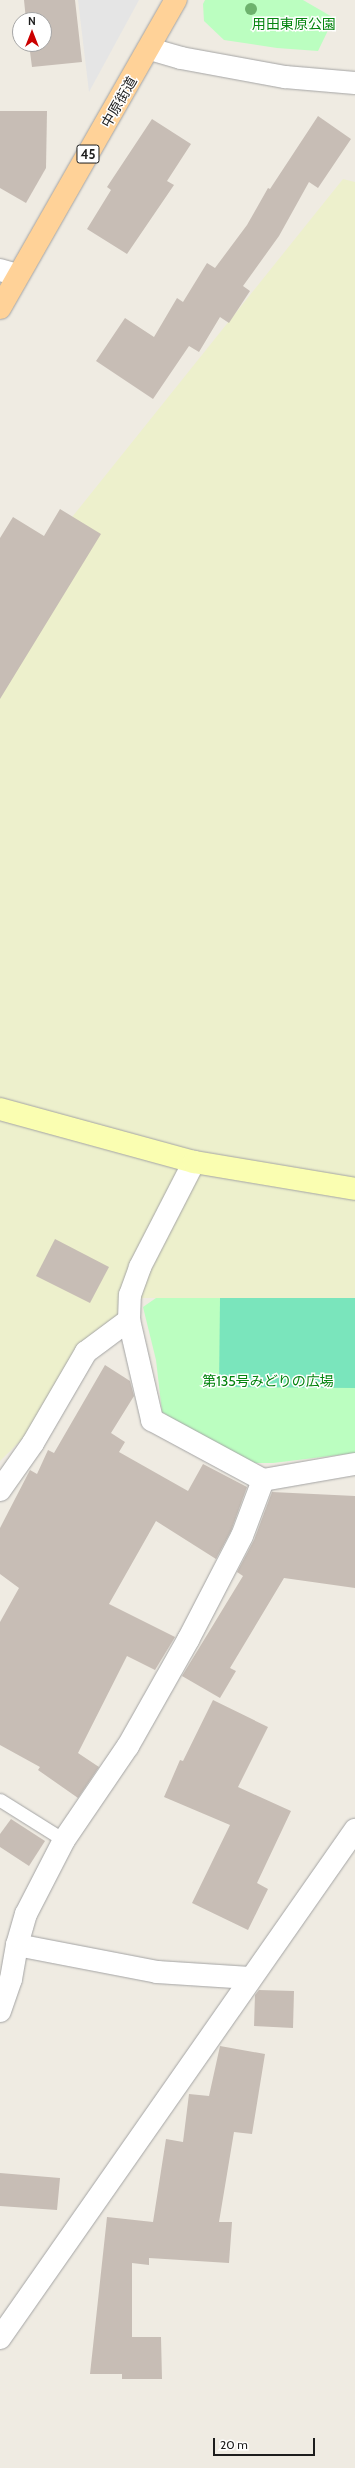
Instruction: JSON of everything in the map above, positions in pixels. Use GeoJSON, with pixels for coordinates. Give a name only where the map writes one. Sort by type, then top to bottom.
{"type":"FeatureCollection","features":[{"type":"Feature","properties":{"kind":"main road","name":"中原街道"},"geometry":{"type":"LineString","coordinates":[[0,308],[9,273],[150,49],[176,0]]}},
{"type":"Feature","properties":{"kind":"street"},"geometry":{"type":"LineString","coordinates":[[150,49],[181,58],[285,77],[355,83]]}},
{"type":"Feature","properties":{"kind":"street"},"geometry":{"type":"LineString","coordinates":[[0,1109],[194,1162],[355,1189]]}},
{"type":"Feature","properties":{"kind":"street"},"geometry":{"type":"LineString","coordinates":[[194,1162],[140,1267],[130,1295],[129,1320],[152,1420],[263,1480],[355,1464]]}},
{"type":"Feature","properties":{"kind":"street"},"geometry":{"type":"LineString","coordinates":[[0,1490],[33,1443],[86,1352],[129,1320]]}},
{"type":"Feature","properties":{"kind":"street"},"geometry":{"type":"LineString","coordinates":[[0,2010],[11,1979],[16,1945],[26,1914],[64,1840],[128,1746],[188,1640],[242,1536],[263,1480]]}},
{"type":"Feature","properties":{"kind":"street"},"geometry":{"type":"LineString","coordinates":[[0,2338],[250,1978],[351,1843]]}},
{"type":"Feature","properties":{"kind":"street"},"geometry":{"type":"LineString","coordinates":[[16,1945],[157,1972],[250,1978]]}},
{"type":"Feature","properties":{"kind":"lane"},"geometry":{"type":"LineString","coordinates":[[0,1800],[64,1840]]}},
{"type":"Feature","properties":{"kind":"green space","name":"用田東原公園"},"geometry":{"type":"Polygon","coordinates":[[[205,0],[303,0],[334,18],[318,51],[277,48],[224,40],[204,21],[203,4],[205,0]]]}},
{"type":"Feature","properties":{"kind":"green space"},"geometry":{"type":"Polygon","coordinates":[[[343,179],[355,182],[355,1298],[143,1298],[95,1355],[70,1392],[0,1461],[0,607],[343,179]]]}},
{"type":"Feature","properties":{"kind":"green space","name":"第135号みどりの広場"},"geometry":{"type":"Polygon","coordinates":[[[156,1298],[355,1298],[355,1453],[273,1463],[251,1463],[235,1459],[162,1412],[156,1360],[143,1307],[156,1298]]]}},
{"type":"Feature","properties":{"kind":"green space"},"geometry":{"type":"Polygon","coordinates":[[[220,1298],[355,1298],[355,1388],[219,1387],[220,1298]]]}},
{"type":"Feature","properties":{"kind":"shaded area"},"geometry":{"type":"Polygon","coordinates":[[[78,0],[139,0],[89,92],[78,0]]]}},
{"type":"Feature","properties":{"kind":"building"},"geometry":{"type":"Polygon","coordinates":[[[24,0],[75,0],[82,62],[32,67],[30,52],[52,52],[52,12],[25,12],[24,0]]]}},
{"type":"Feature","properties":{"kind":"building"},"geometry":{"type":"Polygon","coordinates":[[[0,111],[47,111],[46,168],[26,203],[0,188],[0,111]]]}},
{"type":"Feature","properties":{"kind":"building"},"geometry":{"type":"Polygon","coordinates":[[[318,116],[351,139],[318,188],[309,182],[279,236],[243,286],[250,291],[229,323],[220,317],[199,352],[189,346],[153,399],[96,361],[125,318],[154,337],[177,298],[183,302],[207,263],[215,268],[247,225],[268,188],[270,189],[318,116]]]}},
{"type":"Feature","properties":{"kind":"building"},"geometry":{"type":"Polygon","coordinates":[[[152,119],[191,144],[167,181],[174,185],[127,254],[87,229],[111,190],[107,187],[152,119]]]}},
{"type":"Feature","properties":{"kind":"building"},"geometry":{"type":"Polygon","coordinates":[[[60,509],[101,534],[0,699],[0,538],[13,517],[44,536],[60,509]]]}},
{"type":"Feature","properties":{"kind":"building"},"geometry":{"type":"Polygon","coordinates":[[[55,1239],[109,1267],[90,1303],[36,1276],[55,1239]]]}},
{"type":"Feature","properties":{"kind":"building"},"geometry":{"type":"Polygon","coordinates":[[[105,1365],[130,1381],[134,1396],[111,1433],[125,1442],[119,1452],[188,1491],[203,1464],[247,1487],[231,1531],[216,1559],[156,1521],[109,1604],[175,1637],[155,1670],[127,1656],[78,1753],[99,1767],[78,1798],[38,1770],[40,1767],[0,1745],[0,1622],[19,1588],[0,1574],[0,1528],[30,1470],[37,1474],[48,1450],[54,1453],[105,1365]]]}},
{"type":"Feature","properties":{"kind":"building"},"geometry":{"type":"Polygon","coordinates":[[[272,1492],[355,1496],[355,1588],[284,1578],[230,1668],[236,1671],[220,1698],[182,1676],[243,1576],[237,1572],[254,1540],[272,1492]]]}},
{"type":"Feature","properties":{"kind":"building"},"geometry":{"type":"Polygon","coordinates":[[[213,1700],[268,1727],[238,1787],[291,1811],[257,1883],[268,1889],[248,1930],[192,1903],[230,1825],[164,1797],[180,1760],[183,1761],[213,1700]]]}},
{"type":"Feature","properties":{"kind":"building"},"geometry":{"type":"Polygon","coordinates":[[[11,1819],[45,1841],[29,1866],[0,1847],[0,1834],[11,1819]]]}},
{"type":"Feature","properties":{"kind":"building"},"geometry":{"type":"Polygon","coordinates":[[[259,1990],[294,1991],[293,2028],[254,2026],[255,1995],[259,1990]]]}},
{"type":"Feature","properties":{"kind":"building"},"geometry":{"type":"Polygon","coordinates":[[[220,2046],[265,2054],[252,2134],[234,2132],[219,2222],[232,2222],[229,2263],[149,2258],[149,2265],[132,2263],[132,2337],[161,2337],[162,2379],[122,2379],[122,2374],[90,2374],[107,2217],[153,2222],[166,2139],[183,2142],[189,2094],[209,2096],[220,2046]]]}},
{"type":"Feature","properties":{"kind":"building"},"geometry":{"type":"Polygon","coordinates":[[[0,2173],[60,2178],[57,2210],[0,2206],[0,2173]]]}}]}
